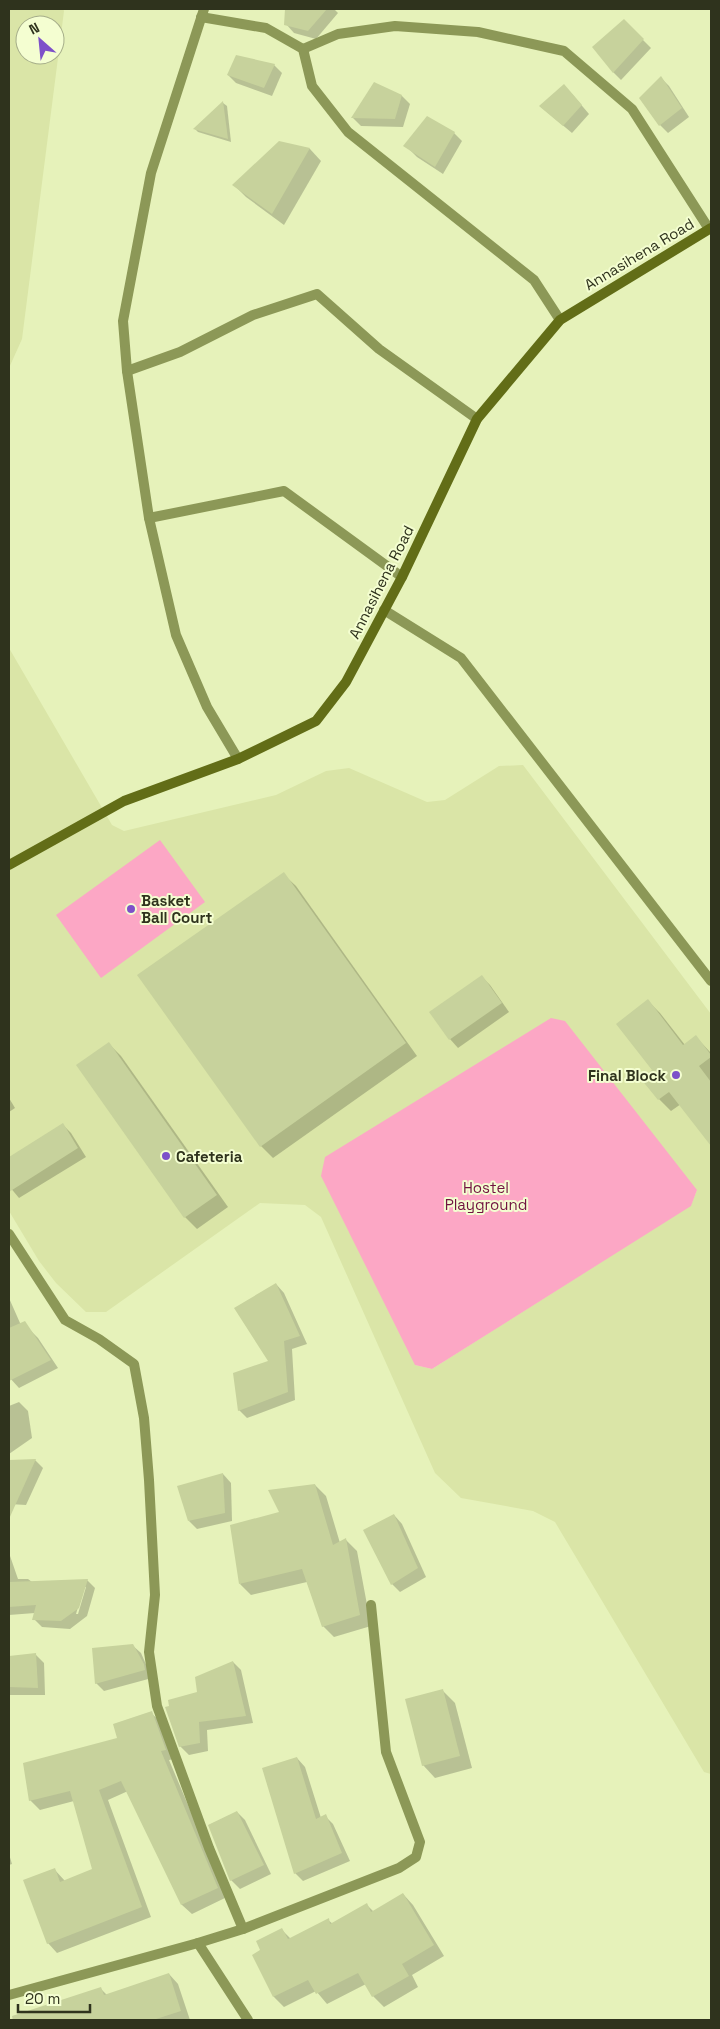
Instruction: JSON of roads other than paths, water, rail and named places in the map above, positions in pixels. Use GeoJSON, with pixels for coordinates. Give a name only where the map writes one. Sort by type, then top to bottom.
{"type":"FeatureCollection","features":[{"type":"Feature","properties":{"kind":"street"},"geometry":{"type":"LineString","coordinates":[[238,759],[207,707],[176,635],[149,518],[127,371],[123,321],[151,173],[202,13],[266,28],[303,49],[312,86],[348,132],[534,280],[560,320]]}},
{"type":"Feature","properties":{"kind":"street"},"geometry":{"type":"LineString","coordinates":[[303,49],[338,34],[395,26],[478,32],[564,52],[632,109],[710,228]]}},
{"type":"Feature","properties":{"kind":"street","name":"Annasihena Road"},"geometry":{"type":"LineString","coordinates":[[9,866],[124,801],[238,759],[316,721],[346,682],[402,577],[477,418],[560,320],[710,228]]}},
{"type":"Feature","properties":{"kind":"street"},"geometry":{"type":"LineString","coordinates":[[127,371],[180,352],[252,315],[317,294],[378,349],[477,418]]}},
{"type":"Feature","properties":{"kind":"street"},"geometry":{"type":"LineString","coordinates":[[149,518],[284,491],[402,577]]}},
{"type":"Feature","properties":{"kind":"street"},"geometry":{"type":"LineString","coordinates":[[384,610],[461,658],[711,981]]}},
{"type":"Feature","properties":{"kind":"street"},"geometry":{"type":"LineString","coordinates":[[9,1234],[65,1320],[99,1339],[134,1364],[144,1418],[149,1480],[155,1595],[149,1652],[157,1706],[209,1848],[243,1929]]}},
{"type":"Feature","properties":{"kind":"street"},"geometry":{"type":"LineString","coordinates":[[9,1995],[243,1929],[399,1868],[416,1857],[420,1842],[386,1752],[371,1605]]}},
{"type":"Feature","properties":{"kind":"street"},"geometry":{"type":"LineString","coordinates":[[198,1943],[248,2020]]}},
{"type":"Feature","properties":{"kind":"place","name":"Basket Ball Court"},"geometry":{"type":"Point","coordinates":[131,909]}},
{"type":"Feature","properties":{"kind":"place","name":"Final Block"},"geometry":{"type":"Point","coordinates":[676,1075]}},
{"type":"Feature","properties":{"kind":"place","name":"Cafeteria"},"geometry":{"type":"Point","coordinates":[166,1156]}},
{"type":"Feature","properties":{"kind":"park label","name":"Hostel Playground"},"geometry":{"type":"Point","coordinates":[486,1196]}}]}
